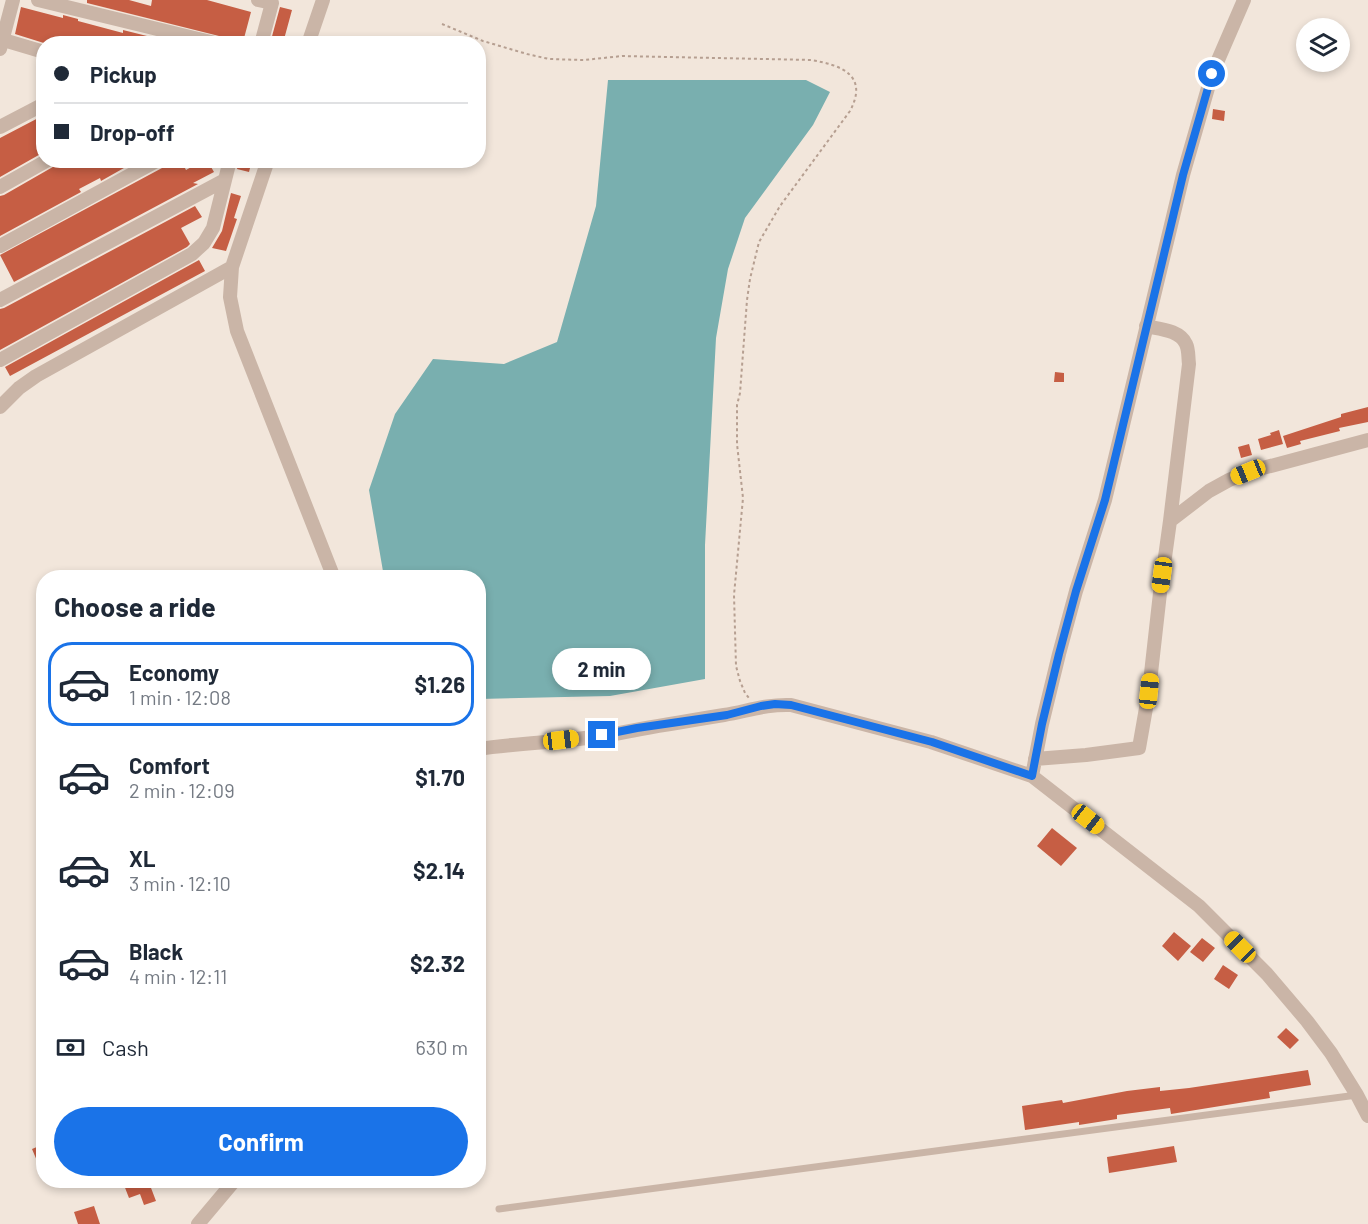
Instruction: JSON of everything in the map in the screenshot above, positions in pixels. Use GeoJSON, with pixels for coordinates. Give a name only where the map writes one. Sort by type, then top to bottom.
{"type":"FeatureCollection","features":[{"type":"Feature","properties":{"kind":"street"},"geometry":{"type":"LineString","coordinates":[[13,0],[1,43],[36,50]]}},
{"type":"Feature","properties":{"kind":"street"},"geometry":{"type":"LineString","coordinates":[[38,0],[186,36]]}},
{"type":"Feature","properties":{"kind":"street"},"geometry":{"type":"LineString","coordinates":[[258,0],[272,3],[263,36]]}},
{"type":"Feature","properties":{"kind":"street"},"geometry":{"type":"LineString","coordinates":[[1032,776],[1056,666],[1076,591],[1105,500],[1196,126],[1212,74],[1244,0]]}},
{"type":"Feature","properties":{"kind":"street"},"geometry":{"type":"LineString","coordinates":[[310,36],[321,2]]}},
{"type":"Feature","properties":{"kind":"street"},"geometry":{"type":"LineString","coordinates":[[0,127],[36,108]]}},
{"type":"Feature","properties":{"kind":"street"},"geometry":{"type":"LineString","coordinates":[[0,187],[36,167]]}},
{"type":"Feature","properties":{"kind":"street"},"geometry":{"type":"LineString","coordinates":[[0,246],[143,168]]}},
{"type":"Feature","properties":{"kind":"street"},"geometry":{"type":"LineString","coordinates":[[0,360],[192,254],[204,243],[213,228],[228,168]]}},
{"type":"Feature","properties":{"kind":"street"},"geometry":{"type":"LineString","coordinates":[[265,168],[232,267],[230,297],[237,331],[331,570]]}},
{"type":"Feature","properties":{"kind":"street"},"geometry":{"type":"LineString","coordinates":[[0,300],[225,180]]}},
{"type":"Feature","properties":{"kind":"street"},"geometry":{"type":"LineString","coordinates":[[0,407],[19,388],[36,376],[232,267]]}},
{"type":"Feature","properties":{"kind":"street"},"geometry":{"type":"LineString","coordinates":[[1035,759],[1139,748],[1149,691],[1189,364],[1188,349],[1182,337],[1167,330],[1146,326]]}},
{"type":"Feature","properties":{"kind":"street"},"geometry":{"type":"LineString","coordinates":[[1170,521],[1209,491],[1248,472],[1368,440]]}},
{"type":"Feature","properties":{"kind":"street"},"geometry":{"type":"LineString","coordinates":[[486,748],[611,734],[727,715],[775,704],[791,705],[932,742],[1032,776],[1199,906],[1267,974],[1331,1053],[1368,1116]]}},
{"type":"Feature","properties":{"kind":"street"},"geometry":{"type":"LineString","coordinates":[[198,1224],[228,1188]]}},
{"type":"Feature","properties":{"kind":"lane"},"geometry":{"type":"LineString","coordinates":[[499,1209],[1357,1095]]}},
{"type":"Feature","properties":{"kind":"path"},"geometry":{"type":"LineString","coordinates":[[442,24],[471,36]]}},
{"type":"Feature","properties":{"kind":"path"},"geometry":{"type":"LineString","coordinates":[[486,42],[549,59],[584,60],[622,56],[811,60],[843,69],[855,81],[856,100],[768,225],[759,242],[750,279],[737,405],[737,444],[744,498],[734,595],[736,666],[745,693],[761,706]]}},
{"type":"Feature","properties":{"kind":"water"},"geometry":{"type":"Polygon","coordinates":[[[608,80],[806,80],[830,92],[813,125],[745,218],[728,269],[716,338],[705,545],[705,679],[610,696],[486,699],[486,570],[383,570],[369,490],[395,414],[433,359],[504,364],[557,342],[596,206],[608,80]]]}},
{"type":"Feature","properties":{"kind":"building"},"geometry":{"type":"Polygon","coordinates":[[[87,0],[129,0],[151,6],[152,0],[207,0],[251,12],[245,36],[219,36],[87,3],[87,0]]]}},
{"type":"Feature","properties":{"kind":"building"},"geometry":{"type":"Polygon","coordinates":[[[21,7],[63,18],[63,15],[123,33],[123,30],[147,36],[36,36],[36,41],[15,34],[21,7]]]}},
{"type":"Feature","properties":{"kind":"building"},"geometry":{"type":"Polygon","coordinates":[[[280,7],[292,10],[285,36],[272,36],[280,7]]]}},
{"type":"Feature","properties":{"kind":"building"},"geometry":{"type":"Polygon","coordinates":[[[1213,109],[1225,111],[1224,121],[1212,119],[1213,109]]]}},
{"type":"Feature","properties":{"kind":"building"},"geometry":{"type":"Polygon","coordinates":[[[36,119],[36,157],[0,177],[0,138],[36,119]]]}},
{"type":"Feature","properties":{"kind":"building"},"geometry":{"type":"Polygon","coordinates":[[[51,168],[124,168],[101,181],[100,178],[79,189],[81,192],[0,236],[0,196],[51,168]]]}},
{"type":"Feature","properties":{"kind":"building"},"geometry":{"type":"Polygon","coordinates":[[[162,168],[185,168],[186,170],[212,168],[214,172],[193,183],[198,184],[14,282],[0,255],[162,168]]]}},
{"type":"Feature","properties":{"kind":"building"},"geometry":{"type":"Polygon","coordinates":[[[237,168],[250,168],[249,172],[237,168]]]}},
{"type":"Feature","properties":{"kind":"building"},"geometry":{"type":"Polygon","coordinates":[[[231,193],[241,196],[234,218],[237,219],[226,251],[212,248],[222,231],[231,193]]]}},
{"type":"Feature","properties":{"kind":"building"},"geometry":{"type":"Polygon","coordinates":[[[195,206],[202,217],[181,228],[190,244],[187,247],[0,350],[0,309],[195,206]]]}},
{"type":"Feature","properties":{"kind":"building"},"geometry":{"type":"Polygon","coordinates":[[[199,260],[205,271],[10,376],[5,367],[199,260]]]}},
{"type":"Feature","properties":{"kind":"building"},"geometry":{"type":"Polygon","coordinates":[[[1055,372],[1064,373],[1064,382],[1054,382],[1055,372]]]}},
{"type":"Feature","properties":{"kind":"building"},"geometry":{"type":"Polygon","coordinates":[[[1368,407],[1368,422],[1339,428],[1340,431],[1300,441],[1301,444],[1287,448],[1283,436],[1341,417],[1341,414],[1368,407]]]}},
{"type":"Feature","properties":{"kind":"building"},"geometry":{"type":"Polygon","coordinates":[[[1279,430],[1283,444],[1261,450],[1258,439],[1279,430]]]}},
{"type":"Feature","properties":{"kind":"building"},"geometry":{"type":"Polygon","coordinates":[[[1249,444],[1252,455],[1241,458],[1238,447],[1249,444]]]}},
{"type":"Feature","properties":{"kind":"building"},"geometry":{"type":"Polygon","coordinates":[[[1052,828],[1077,848],[1061,866],[1037,846],[1052,828]]]}},
{"type":"Feature","properties":{"kind":"building"},"geometry":{"type":"Polygon","coordinates":[[[1174,932],[1191,946],[1178,961],[1162,946],[1174,932]]]}},
{"type":"Feature","properties":{"kind":"building"},"geometry":{"type":"Polygon","coordinates":[[[1202,938],[1215,948],[1203,962],[1190,952],[1202,938]]]}},
{"type":"Feature","properties":{"kind":"building"},"geometry":{"type":"Polygon","coordinates":[[[1223,965],[1238,975],[1229,989],[1214,979],[1223,965]]]}},
{"type":"Feature","properties":{"kind":"building"},"geometry":{"type":"Polygon","coordinates":[[[1286,1028],[1299,1040],[1290,1049],[1277,1037],[1286,1028]]]}},
{"type":"Feature","properties":{"kind":"building"},"geometry":{"type":"Polygon","coordinates":[[[1308,1070],[1311,1085],[1269,1092],[1270,1098],[1171,1114],[1170,1108],[1117,1115],[1117,1119],[1079,1125],[1079,1122],[1025,1130],[1022,1106],[1062,1100],[1063,1103],[1160,1087],[1160,1091],[1189,1088],[1308,1070]]]}},
{"type":"Feature","properties":{"kind":"building"},"geometry":{"type":"Polygon","coordinates":[[[1174,1146],[1177,1162],[1109,1173],[1107,1157],[1174,1146]]]}},
{"type":"Feature","properties":{"kind":"building"},"geometry":{"type":"Polygon","coordinates":[[[125,1188],[151,1188],[156,1201],[144,1205],[140,1194],[129,1198],[125,1188]]]}},
{"type":"Feature","properties":{"kind":"building"},"geometry":{"type":"Polygon","coordinates":[[[94,1206],[100,1224],[78,1224],[74,1212],[94,1206]]]}},
{"type":"Feature","properties":{"kind":"route"},"geometry":{"type":"LineString","coordinates":[[602,735],[727,715],[761,706],[791,705],[932,742],[1032,776],[1059,654],[1105,500],[1183,175],[1212,74]]}}]}
